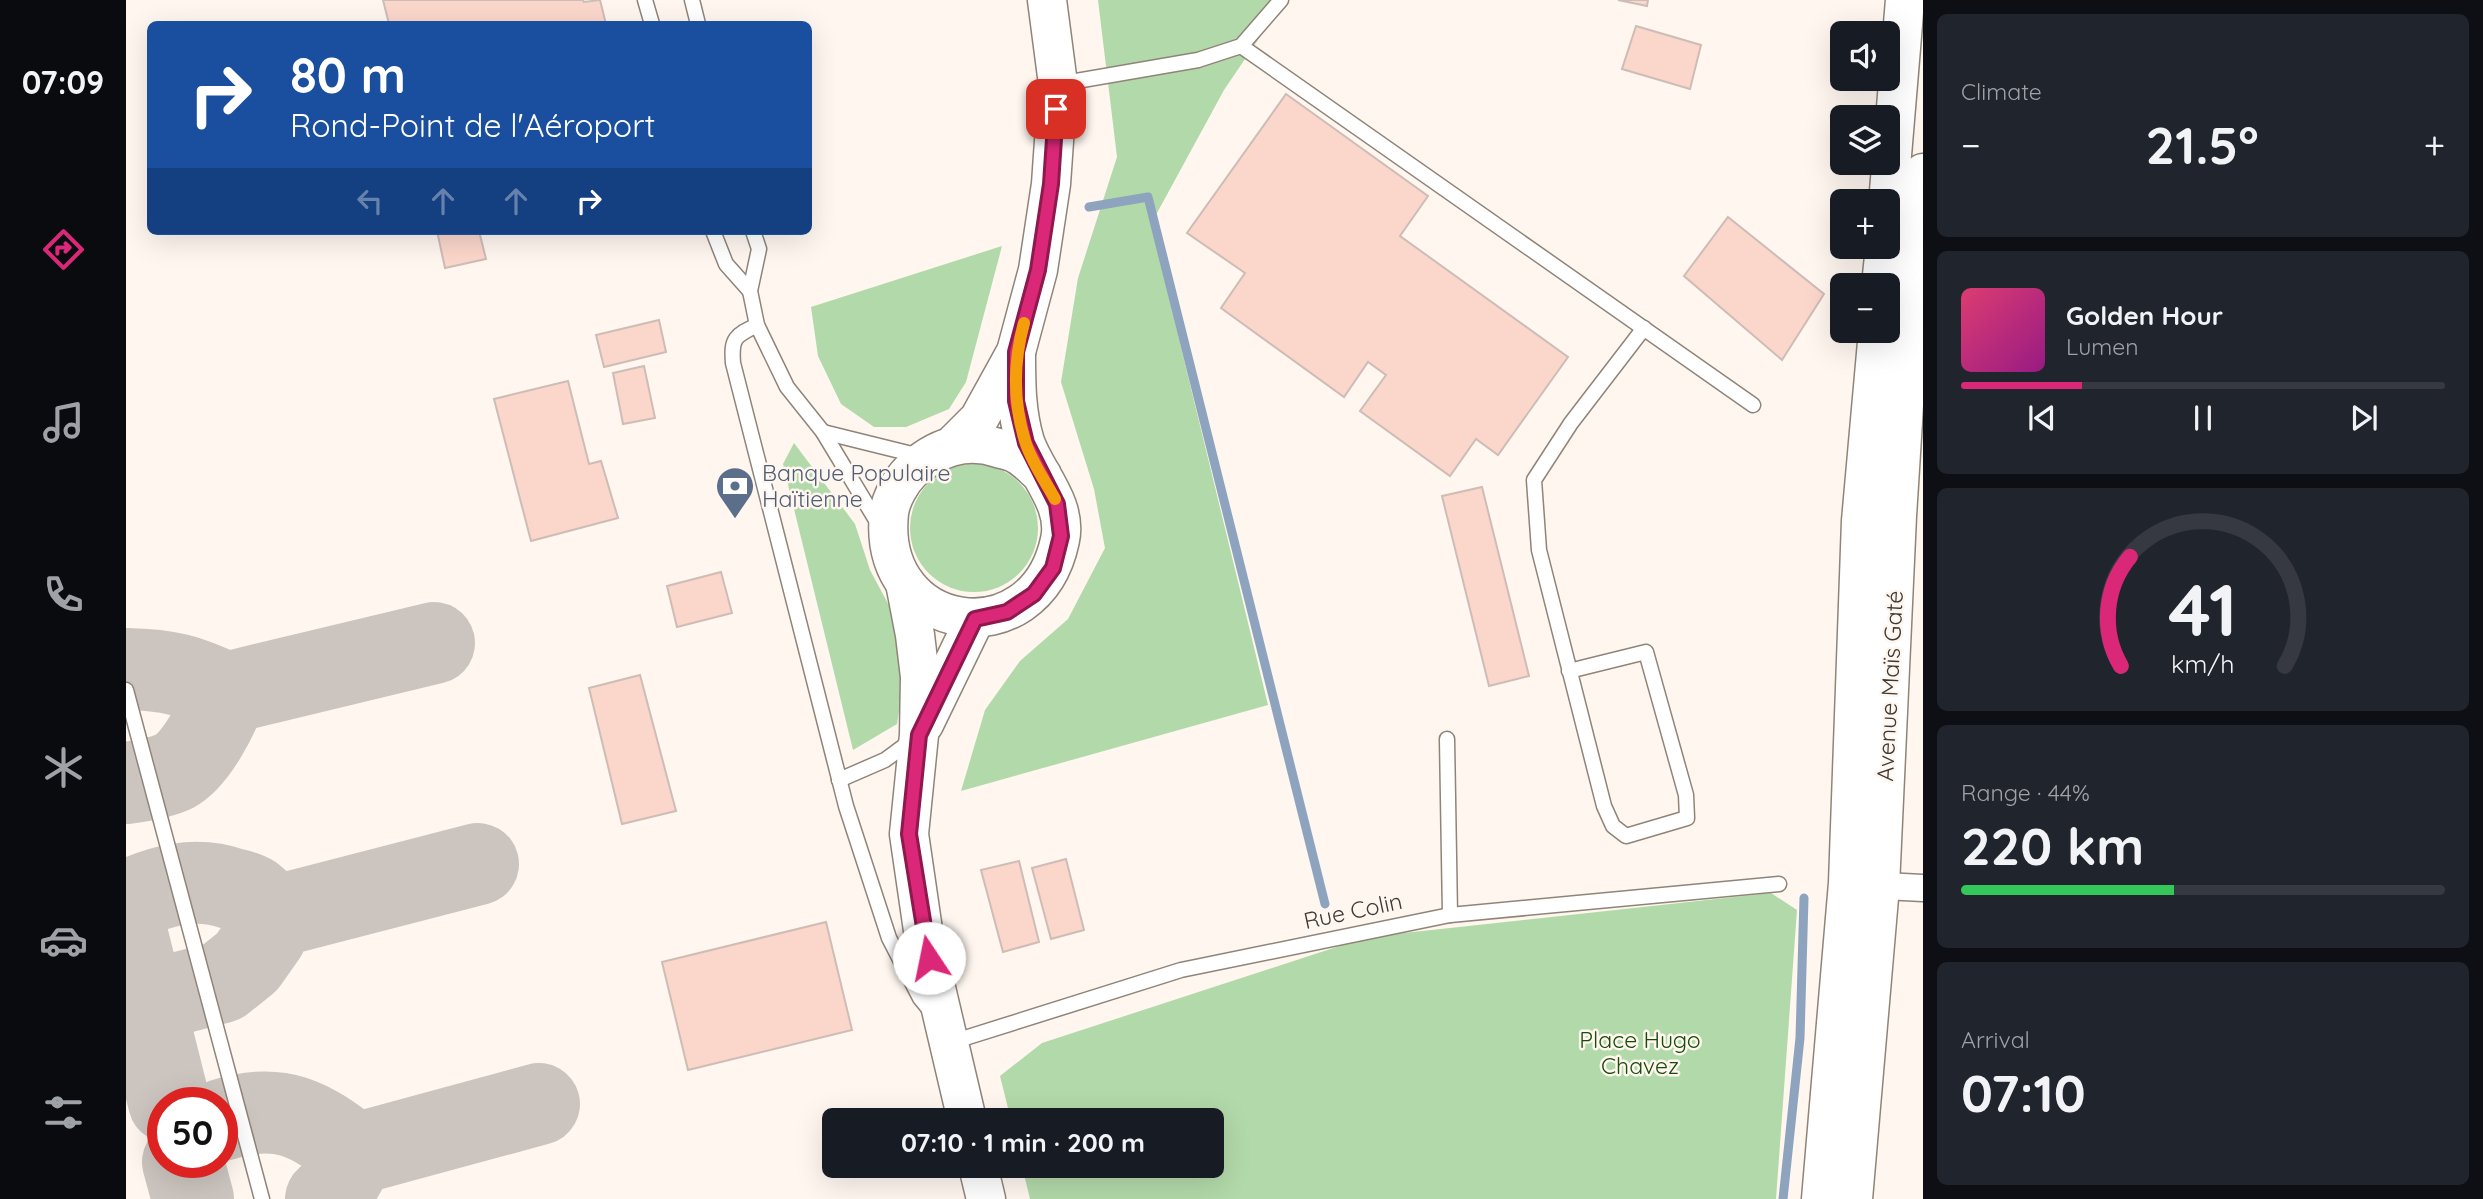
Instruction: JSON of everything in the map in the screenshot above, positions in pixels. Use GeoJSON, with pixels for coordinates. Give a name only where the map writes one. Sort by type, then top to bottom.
{"type":"FeatureCollection","features":[{"type":"Feature","properties":{"kind":"main road"},"geometry":{"type":"LineString","coordinates":[[1016,352],[1016,401],[1026,443],[1057,504],[1061,536],[1053,568],[1034,594],[1007,612],[975,619],[948,614],[924,602],[905,583],[893,564],[888,541],[889,509],[903,480],[979,419],[1016,352],[1038,270],[1051,184],[1058,84],[1047,0]]}},
{"type":"Feature","properties":{"kind":"main road"},"geometry":{"type":"LineString","coordinates":[[1889,189],[1905,0]]}},
{"type":"Feature","properties":{"kind":"main road","name":"Avenue Maïs Gaté"},"geometry":{"type":"LineString","coordinates":[[1853,1199],[1864,885],[1861,521],[1902,327],[1923,173]]}},
{"type":"Feature","properties":{"kind":"main road"},"geometry":{"type":"LineString","coordinates":[[939,451],[985,443],[1017,454],[1042,475]]}},
{"type":"Feature","properties":{"kind":"main road"},"geometry":{"type":"LineString","coordinates":[[905,583],[920,677],[919,735],[909,834],[924,937],[964,1108]]}},
{"type":"Feature","properties":{"kind":"main road"},"geometry":{"type":"LineString","coordinates":[[919,735],[975,619]]}},
{"type":"Feature","properties":{"kind":"main road","name":"Avenue Maïs Gaté"},"geometry":{"type":"LineString","coordinates":[[1821,1199],[1864,885]]}},
{"type":"Feature","properties":{"kind":"main road"},"geometry":{"type":"LineString","coordinates":[[981,1178],[986,1199]]}},
{"type":"Feature","properties":{"kind":"street"},"geometry":{"type":"LineString","coordinates":[[1864,885],[1923,888]]}},
{"type":"Feature","properties":{"kind":"lane"},"geometry":{"type":"LineString","coordinates":[[645,0],[651,21]]}},
{"type":"Feature","properties":{"kind":"lane"},"geometry":{"type":"LineString","coordinates":[[692,0],[697,21]]}},
{"type":"Feature","properties":{"kind":"lane"},"geometry":{"type":"LineString","coordinates":[[1058,84],[1198,60],[1241,46],[1281,0]]}},
{"type":"Feature","properties":{"kind":"lane"},"geometry":{"type":"LineString","coordinates":[[1241,46],[1753,405]]}},
{"type":"Feature","properties":{"kind":"lane"},"geometry":{"type":"LineString","coordinates":[[715,235],[726,264],[750,291]]}},
{"type":"Feature","properties":{"kind":"lane"},"geometry":{"type":"LineString","coordinates":[[754,235],[758,249],[750,291],[757,325],[788,387],[823,432],[888,541]]}},
{"type":"Feature","properties":{"kind":"lane"},"geometry":{"type":"LineString","coordinates":[[757,325],[736,338],[732,346],[733,363],[839,780],[889,938],[920,999],[946,1034]]}},
{"type":"Feature","properties":{"kind":"lane"},"geometry":{"type":"LineString","coordinates":[[1569,671],[1646,652],[1686,795],[1687,818],[1626,836],[1613,826],[1604,806],[1569,671],[1539,550],[1534,480],[1571,423],[1644,328]]}},
{"type":"Feature","properties":{"kind":"lane"},"geometry":{"type":"LineString","coordinates":[[823,432],[939,451]]}},
{"type":"Feature","properties":{"kind":"lane"},"geometry":{"type":"LineString","coordinates":[[126,690],[262,1199]]}},
{"type":"Feature","properties":{"kind":"lane"},"geometry":{"type":"LineString","coordinates":[[839,780],[885,760],[919,735]]}},
{"type":"Feature","properties":{"kind":"lane"},"geometry":{"type":"LineString","coordinates":[[1447,739],[1450,915]]}},
{"type":"Feature","properties":{"kind":"lane","name":"Rue Colin"},"geometry":{"type":"LineString","coordinates":[[946,1034],[1181,970],[1450,915],[1779,884]]}},
{"type":"Feature","properties":{"kind":"green space"},"geometry":{"type":"Polygon","coordinates":[[[1098,0],[1285,0],[1224,90],[1151,224],[1268,705],[961,791],[985,710],[1020,661],[1068,619],[1105,548],[1094,489],[1061,382],[1078,278],[1117,157],[1098,0]]]}},
{"type":"Feature","properties":{"kind":"green space"},"geometry":{"type":"Polygon","coordinates":[[[1002,246],[966,382],[949,409],[906,427],[874,427],[841,404],[818,356],[811,307],[1002,246]]]}},
{"type":"Feature","properties":{"kind":"green space"},"geometry":{"type":"Polygon","coordinates":[[[794,443],[855,524],[870,570],[893,613],[902,643],[902,691],[897,724],[853,750],[783,464],[794,443]]]}},
{"type":"Feature","properties":{"kind":"green space"},"geometry":{"type":"Polygon","coordinates":[[[974,464],[998,469],[1019,483],[1033,504],[1038,528],[1033,552],[1019,573],[998,587],[974,592],[950,587],[929,573],[915,552],[910,528],[915,504],[929,483],[950,469],[974,464]]]}},
{"type":"Feature","properties":{"kind":"green space","name":"Place Hugo Chavez"},"geometry":{"type":"Polygon","coordinates":[[[1771,893],[1797,910],[1776,1199],[1030,1199],[1025,1178],[1224,1178],[1224,1108],[1008,1108],[1000,1076],[1042,1043],[1367,937],[1771,893]]]}},
{"type":"Feature","properties":{"kind":"building"},"geometry":{"type":"Polygon","coordinates":[[[383,0],[600,0],[605,21],[388,21],[383,0]]]}},
{"type":"Feature","properties":{"kind":"building"},"geometry":{"type":"Polygon","coordinates":[[[1618,0],[1648,0],[1647,6],[1618,0]]]}},
{"type":"Feature","properties":{"kind":"building"},"geometry":{"type":"Polygon","coordinates":[[[1636,26],[1701,45],[1690,89],[1622,69],[1636,26]]]}},
{"type":"Feature","properties":{"kind":"building"},"geometry":{"type":"Polygon","coordinates":[[[1286,94],[1428,196],[1400,236],[1568,357],[1498,455],[1476,439],[1450,476],[1360,411],[1386,375],[1368,362],[1344,397],[1221,308],[1245,273],[1187,233],[1286,94]]]}},
{"type":"Feature","properties":{"kind":"building"},"geometry":{"type":"Polygon","coordinates":[[[1728,217],[1824,294],[1782,360],[1684,276],[1728,217]]]}},
{"type":"Feature","properties":{"kind":"building"},"geometry":{"type":"Polygon","coordinates":[[[438,235],[480,235],[486,259],[445,268],[438,235]]]}},
{"type":"Feature","properties":{"kind":"building"},"geometry":{"type":"Polygon","coordinates":[[[659,320],[666,352],[604,367],[596,335],[659,320]]]}},
{"type":"Feature","properties":{"kind":"building"},"geometry":{"type":"Polygon","coordinates":[[[644,366],[655,418],[623,424],[613,373],[644,366]]]}},
{"type":"Feature","properties":{"kind":"building"},"geometry":{"type":"Polygon","coordinates":[[[568,381],[589,464],[601,461],[618,518],[531,541],[494,399],[568,381]]]}},
{"type":"Feature","properties":{"kind":"building"},"geometry":{"type":"Polygon","coordinates":[[[1482,487],[1529,676],[1489,686],[1442,496],[1482,487]]]}},
{"type":"Feature","properties":{"kind":"building"},"geometry":{"type":"Polygon","coordinates":[[[721,572],[732,613],[677,627],[667,586],[721,572]]]}},
{"type":"Feature","properties":{"kind":"building"},"geometry":{"type":"Polygon","coordinates":[[[640,675],[676,811],[622,824],[589,688],[640,675]]]}},
{"type":"Feature","properties":{"kind":"building"},"geometry":{"type":"Polygon","coordinates":[[[1066,859],[1084,930],[1051,939],[1032,868],[1066,859]]]}},
{"type":"Feature","properties":{"kind":"building"},"geometry":{"type":"Polygon","coordinates":[[[1019,861],[1039,942],[1003,952],[981,870],[1019,861]]]}},
{"type":"Feature","properties":{"kind":"building"},"geometry":{"type":"Polygon","coordinates":[[[826,922],[852,1030],[688,1070],[662,962],[826,922]]]}},
{"type":"Feature","properties":{"kind":"waterway"},"geometry":{"type":"LineString","coordinates":[[1089,207],[1148,197],[1325,904]]}},
{"type":"Feature","properties":{"kind":"waterway"},"geometry":{"type":"LineString","coordinates":[[1783,1199],[1800,1038],[1804,898]]}},
{"type":"Feature","properties":{"kind":"taxiway"},"geometry":{"type":"LineString","coordinates":[[126,783],[164,776],[183,765],[206,736],[226,693],[434,643]]}},
{"type":"Feature","properties":{"kind":"taxiway"},"geometry":{"type":"LineString","coordinates":[[126,669],[178,675],[226,693]]}},
{"type":"Feature","properties":{"kind":"taxiway"},"geometry":{"type":"LineString","coordinates":[[141,993],[164,997],[222,982],[247,962],[266,935],[273,917],[478,864]]}},
{"type":"Feature","properties":{"kind":"taxiway"},"geometry":{"type":"LineString","coordinates":[[126,902],[165,887],[205,883],[250,894],[273,917]]}},
{"type":"Feature","properties":{"kind":"taxiway"},"geometry":{"type":"LineString","coordinates":[[126,931],[165,1087]]}},
{"type":"Feature","properties":{"kind":"taxiway"},"geometry":{"type":"LineString","coordinates":[[326,1199],[333,1193],[355,1154],[539,1104]]}},
{"type":"Feature","properties":{"kind":"taxiway"},"geometry":{"type":"LineString","coordinates":[[238,1116],[261,1112],[294,1117],[324,1131],[355,1154]]}},
{"type":"Feature","properties":{"kind":"taxiway"},"geometry":{"type":"LineString","coordinates":[[187,1178],[193,1199]]}},
{"type":"Feature","properties":{"kind":"slow traffic"},"geometry":{"type":"LineString","coordinates":[[1024,323],[1016,352],[1016,401],[1026,443],[1055,499]]}},
{"type":"Feature","properties":{"kind":"place","name":"Banque Populaire Haïtienne"},"geometry":{"type":"Point","coordinates":[735,520]}},
{"type":"Feature","properties":{"kind":"route"},"geometry":{"type":"LineString","coordinates":[[929,958],[909,834],[919,735],[975,619],[1007,612],[1034,594],[1053,568],[1061,536],[1057,504],[1026,443],[1016,401],[1016,352],[1038,270],[1051,184],[1056,109]]}}]}
